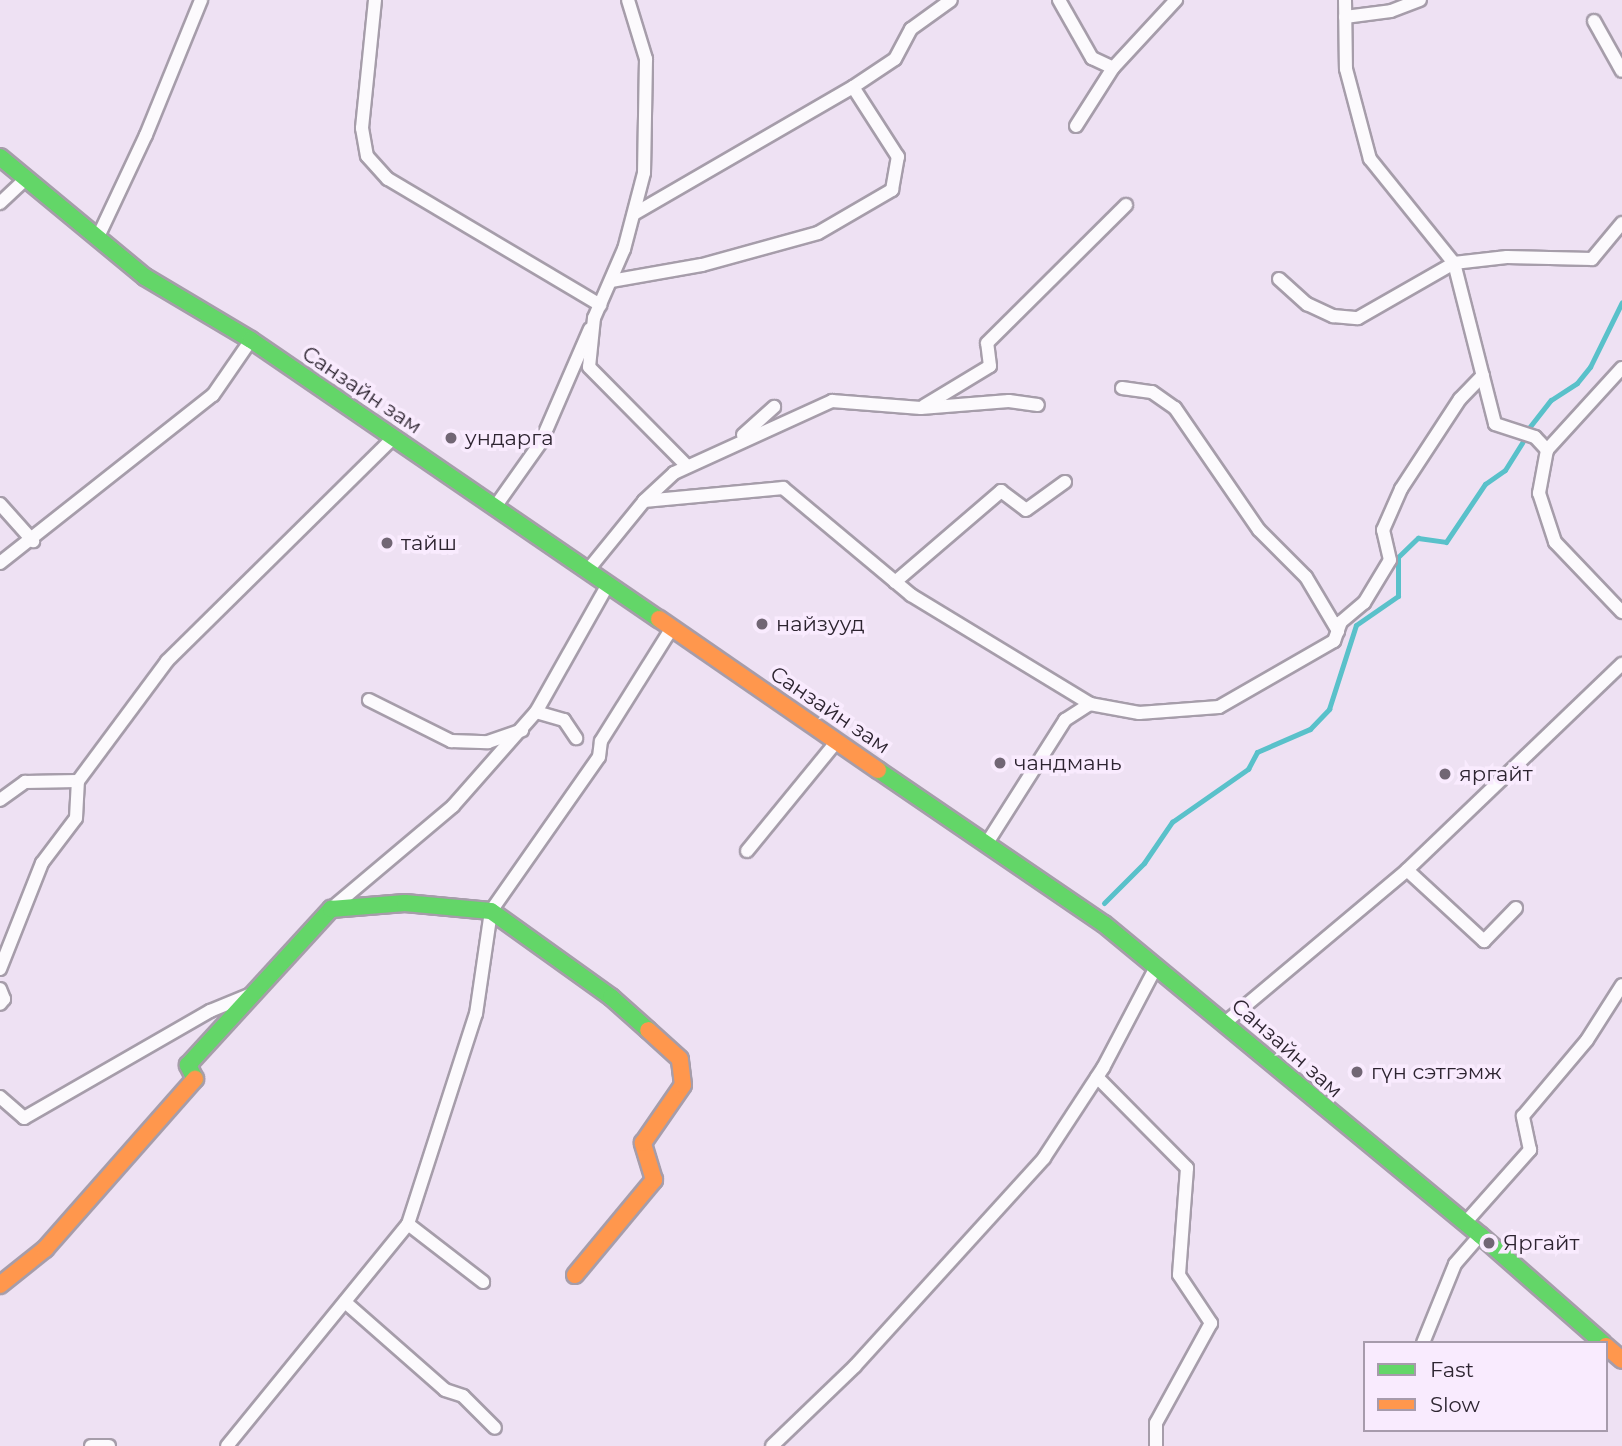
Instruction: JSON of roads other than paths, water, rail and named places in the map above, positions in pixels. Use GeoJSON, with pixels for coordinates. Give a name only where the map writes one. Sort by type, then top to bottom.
{"type":"FeatureCollection","features":[{"type":"Feature","properties":{"kind":"main road","name":"Санзайн зам"},"geometry":{"type":"LineString","coordinates":[[0,157],[145,276],[251,340],[1104,924],[1226,1023],[1294,1084],[1480,1235],[1601,1341]]}},
{"type":"Feature","properties":{"kind":"main road"},"geometry":{"type":"LineString","coordinates":[[0,1285],[45,1249],[195,1079],[188,1065],[331,909],[405,903],[491,911],[611,997],[680,1059],[683,1086],[643,1143],[654,1180],[575,1275]]}},
{"type":"Feature","properties":{"kind":"main road","name":"Санзайн зам"},"geometry":{"type":"LineString","coordinates":[[1608,1348],[1622,1360]]}},
{"type":"Feature","properties":{"kind":"street"},"geometry":{"type":"LineString","coordinates":[[97,239],[146,135],[201,0]]}},
{"type":"Feature","properties":{"kind":"street"},"geometry":{"type":"LineString","coordinates":[[375,0],[362,128],[367,156],[388,179],[600,305]]}},
{"type":"Feature","properties":{"kind":"street"},"geometry":{"type":"LineString","coordinates":[[495,507],[541,442],[611,281],[634,214],[644,173],[646,58],[628,0]]}},
{"type":"Feature","properties":{"kind":"street"},"geometry":{"type":"LineString","coordinates":[[634,214],[853,87],[895,59],[911,29],[951,0]]}},
{"type":"Feature","properties":{"kind":"street"},"geometry":{"type":"LineString","coordinates":[[1059,0],[1092,58],[1113,68]]}},
{"type":"Feature","properties":{"kind":"street"},"geometry":{"type":"LineString","coordinates":[[1076,126],[1113,68],[1177,0]]}},
{"type":"Feature","properties":{"kind":"street"},"geometry":{"type":"LineString","coordinates":[[1345,0],[1346,69],[1370,159],[1454,263],[1495,424],[1535,437],[1547,450]]}},
{"type":"Feature","properties":{"kind":"street"},"geometry":{"type":"LineString","coordinates":[[1345,17],[1391,11],[1420,0]]}},
{"type":"Feature","properties":{"kind":"street"},"geometry":{"type":"LineString","coordinates":[[1594,21],[1622,71]]}},
{"type":"Feature","properties":{"kind":"street"},"geometry":{"type":"LineString","coordinates":[[611,281],[702,265],[818,233],[892,190],[898,158],[853,87]]}},
{"type":"Feature","properties":{"kind":"street"},"geometry":{"type":"LineString","coordinates":[[0,203],[25,180]]}},
{"type":"Feature","properties":{"kind":"street"},"geometry":{"type":"LineString","coordinates":[[921,408],[990,366],[987,343],[1126,205]]}},
{"type":"Feature","properties":{"kind":"street"},"geometry":{"type":"LineString","coordinates":[[1279,279],[1307,304],[1333,316],[1358,318],[1454,263],[1507,257],[1592,259],[1622,223]]}},
{"type":"Feature","properties":{"kind":"street"},"geometry":{"type":"LineString","coordinates":[[594,320],[589,367],[687,466]]}},
{"type":"Feature","properties":{"kind":"street"},"geometry":{"type":"LineString","coordinates":[[0,563],[33,541],[213,395],[251,340]]}},
{"type":"Feature","properties":{"kind":"street"},"geometry":{"type":"LineString","coordinates":[[1622,368],[1547,450],[1539,494],[1555,542],[1622,612]]}},
{"type":"Feature","properties":{"kind":"street"},"geometry":{"type":"LineString","coordinates":[[644,501],[783,488],[895,582],[1090,704],[1139,713],[1219,707],[1306,660],[1334,641],[1338,631],[1364,603],[1391,560],[1383,530],[1401,489],[1460,399],[1483,375]]}},
{"type":"Feature","properties":{"kind":"street"},"geometry":{"type":"LineString","coordinates":[[1122,388],[1152,392],[1175,408],[1259,530],[1306,577],[1338,631]]}},
{"type":"Feature","properties":{"kind":"street"},"geometry":{"type":"LineString","coordinates":[[588,570],[644,501],[687,466],[728,445],[832,401],[921,408],[1009,401],[1038,405]]}},
{"type":"Feature","properties":{"kind":"street"},"geometry":{"type":"LineString","coordinates":[[728,445],[774,407]]}},
{"type":"Feature","properties":{"kind":"street"},"geometry":{"type":"LineString","coordinates":[[0,969],[42,863],[76,818],[78,781],[167,661],[394,437]]}},
{"type":"Feature","properties":{"kind":"street"},"geometry":{"type":"LineString","coordinates":[[895,582],[1002,491],[1026,510],[1065,482]]}},
{"type":"Feature","properties":{"kind":"street"},"geometry":{"type":"LineString","coordinates":[[0,504],[33,541]]}},
{"type":"Feature","properties":{"kind":"street"},"geometry":{"type":"LineString","coordinates":[[331,909],[453,806],[526,729],[608,584]]}},
{"type":"Feature","properties":{"kind":"street"},"geometry":{"type":"LineString","coordinates":[[227,1446],[408,1224],[476,1014],[491,911],[598,757],[601,741],[672,628]]}},
{"type":"Feature","properties":{"kind":"street"},"geometry":{"type":"LineString","coordinates":[[1226,1023],[1408,870],[1622,664]]}},
{"type":"Feature","properties":{"kind":"street"},"geometry":{"type":"LineString","coordinates":[[369,701],[451,741],[488,742],[526,729]]}},
{"type":"Feature","properties":{"kind":"street"},"geometry":{"type":"LineString","coordinates":[[987,843],[1065,720],[1090,704]]}},
{"type":"Feature","properties":{"kind":"street"},"geometry":{"type":"LineString","coordinates":[[536,712],[564,720],[576,738]]}},
{"type":"Feature","properties":{"kind":"street"},"geometry":{"type":"LineString","coordinates":[[747,851],[837,741]]}},
{"type":"Feature","properties":{"kind":"street"},"geometry":{"type":"LineString","coordinates":[[0,800],[25,782],[78,781]]}},
{"type":"Feature","properties":{"kind":"street"},"geometry":{"type":"LineString","coordinates":[[1408,870],[1484,941],[1516,908]]}},
{"type":"Feature","properties":{"kind":"street"},"geometry":{"type":"LineString","coordinates":[[772,1446],[948,1268],[1044,1158],[1097,1077],[1156,967]]}},
{"type":"Feature","properties":{"kind":"street"},"geometry":{"type":"LineString","coordinates":[[1465,1223],[1530,1150],[1523,1115],[1587,1040],[1622,985]]}},
{"type":"Feature","properties":{"kind":"street"},"geometry":{"type":"LineString","coordinates":[[0,989],[0,1004]]}},
{"type":"Feature","properties":{"kind":"street"},"geometry":{"type":"LineString","coordinates":[[0,1097],[23,1118],[210,1011],[256,992]]}},
{"type":"Feature","properties":{"kind":"street"},"geometry":{"type":"LineString","coordinates":[[1097,1077],[1187,1168],[1179,1275],[1211,1323],[1156,1423],[1156,1446]]}},
{"type":"Feature","properties":{"kind":"street"},"geometry":{"type":"LineString","coordinates":[[408,1224],[483,1283]]}},
{"type":"Feature","properties":{"kind":"street"},"geometry":{"type":"LineString","coordinates":[[1424,1341],[1455,1264],[1480,1235]]}},
{"type":"Feature","properties":{"kind":"street"},"geometry":{"type":"LineString","coordinates":[[345,1302],[445,1390],[463,1396],[495,1428]]}},
{"type":"Feature","properties":{"kind":"street"},"geometry":{"type":"LineString","coordinates":[[91,1446],[109,1446]]}},
{"type":"Feature","properties":{"kind":"waterway"},"geometry":{"type":"LineString","coordinates":[[1528,429],[1551,400],[1577,383],[1590,367],[1622,302]]}},
{"type":"Feature","properties":{"kind":"waterway"},"geometry":{"type":"LineString","coordinates":[[1104,903],[1144,863],[1172,822],[1248,769],[1257,752],[1310,729],[1329,709],[1356,625],[1398,596],[1398,557],[1418,538],[1446,542],[1485,484],[1505,470],[1524,439]]}},
{"type":"Feature","properties":{"kind":"place","name":"ундарга"},"geometry":{"type":"Point","coordinates":[451,438]}},
{"type":"Feature","properties":{"kind":"place","name":"тайш"},"geometry":{"type":"Point","coordinates":[387,543]}},
{"type":"Feature","properties":{"kind":"place","name":"найзууд"},"geometry":{"type":"Point","coordinates":[762,624]}},
{"type":"Feature","properties":{"kind":"place","name":"чандмань"},"geometry":{"type":"Point","coordinates":[1000,763]}},
{"type":"Feature","properties":{"kind":"place","name":"яргайт"},"geometry":{"type":"Point","coordinates":[1445,774]}},
{"type":"Feature","properties":{"kind":"place","name":"гүн сэтгэмж"},"geometry":{"type":"Point","coordinates":[1357,1072]}},
{"type":"Feature","properties":{"kind":"place","name":"Яргайт"},"geometry":{"type":"Point","coordinates":[1489,1243]}}]}
